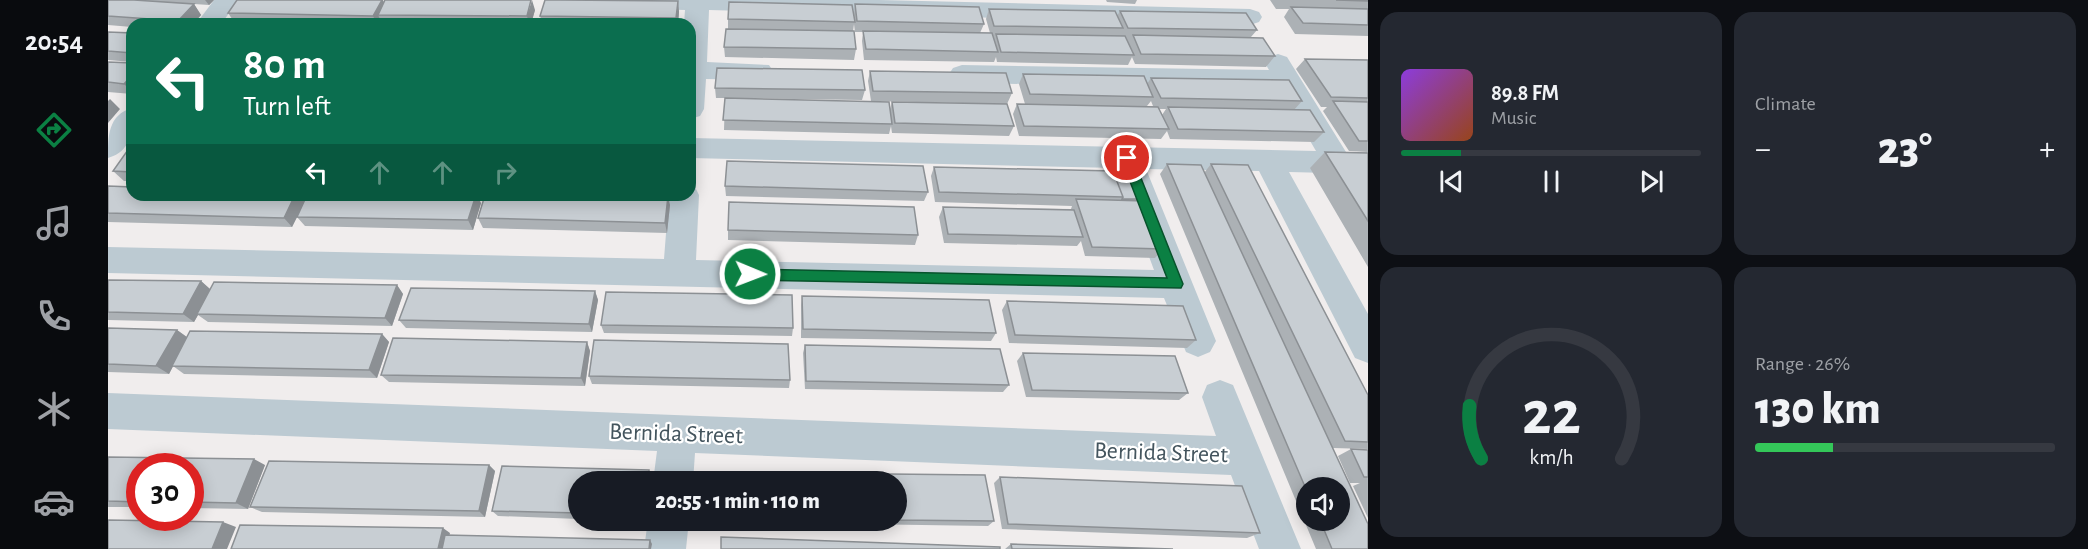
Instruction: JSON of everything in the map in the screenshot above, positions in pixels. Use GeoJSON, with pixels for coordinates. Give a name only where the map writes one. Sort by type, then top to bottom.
{"type":"FeatureCollection","features":[{"type":"Feature","properties":{"kind":"street"},"geometry":{"type":"LineString","coordinates":[[213,18],[227,0]]}},
{"type":"Feature","properties":{"kind":"street"},"geometry":{"type":"LineString","coordinates":[[592,0],[1245,8],[1337,162]]}},
{"type":"Feature","properties":{"kind":"street"},"geometry":{"type":"LineString","coordinates":[[696,21],[698,1]]}},
{"type":"Feature","properties":{"kind":"street"},"geometry":{"type":"LineString","coordinates":[[942,74],[1281,70],[1310,61]]}},
{"type":"Feature","properties":{"kind":"street"},"geometry":{"type":"LineString","coordinates":[[696,70],[788,71]]}},
{"type":"Feature","properties":{"kind":"street"},"geometry":{"type":"LineString","coordinates":[[696,148],[1368,163]]}},
{"type":"Feature","properties":{"kind":"street"},"geometry":{"type":"LineString","coordinates":[[1127,158],[1198,341]]}},
{"type":"Feature","properties":{"kind":"street"},"geometry":{"type":"LineString","coordinates":[[1268,161],[1368,347]]}},
{"type":"Feature","properties":{"kind":"street"},"geometry":{"type":"LineString","coordinates":[[679,273],[684,201]]}},
{"type":"Feature","properties":{"kind":"street"},"geometry":{"type":"LineString","coordinates":[[108,260],[1176,284]]}},
{"type":"Feature","properties":{"kind":"street"},"geometry":{"type":"LineString","coordinates":[[1220,397],[1280,549]]}},
{"type":"Feature","properties":{"kind":"street","name":"Bernida Street"},"geometry":{"type":"LineString","coordinates":[[108,411],[1243,456]]}},
{"type":"Feature","properties":{"kind":"street"},"geometry":{"type":"LineString","coordinates":[[674,471],[678,434]]}},
{"type":"Feature","properties":{"kind":"street"},"geometry":{"type":"LineString","coordinates":[[665,549],[667,531]]}},
{"type":"Feature","properties":{"kind":"building"},"geometry":{"type":"Polygon","coordinates":[[[108,0],[194,4],[181,18],[108,16],[108,0]]]}},
{"type":"Feature","properties":{"kind":"building"},"geometry":{"type":"Polygon","coordinates":[[[237,0],[382,0],[373,16],[228,13],[237,0]]]}},
{"type":"Feature","properties":{"kind":"building"},"geometry":{"type":"Polygon","coordinates":[[[385,0],[531,0],[527,16],[378,15],[385,0]]]}},
{"type":"Feature","properties":{"kind":"building"},"geometry":{"type":"Polygon","coordinates":[[[545,0],[678,1],[676,18],[540,16],[545,0]]]}},
{"type":"Feature","properties":{"kind":"building"},"geometry":{"type":"Polygon","coordinates":[[[729,2],[852,5],[855,22],[728,19],[729,2]]]}},
{"type":"Feature","properties":{"kind":"building"},"geometry":{"type":"Polygon","coordinates":[[[855,4],[979,7],[984,24],[857,21],[855,4]]]}},
{"type":"Feature","properties":{"kind":"building"},"geometry":{"type":"Polygon","coordinates":[[[1291,7],[1368,9],[1368,25],[1303,23],[1291,7]]]}},
{"type":"Feature","properties":{"kind":"building"},"geometry":{"type":"Polygon","coordinates":[[[989,9],[1115,11],[1123,28],[994,26],[989,9]]]}},
{"type":"Feature","properties":{"kind":"building"},"geometry":{"type":"Polygon","coordinates":[[[1120,11],[1246,13],[1257,30],[1128,28],[1120,11]]]}},
{"type":"Feature","properties":{"kind":"building"},"geometry":{"type":"Polygon","coordinates":[[[726,29],[854,31],[856,49],[724,47],[726,29]]]}},
{"type":"Feature","properties":{"kind":"building"},"geometry":{"type":"Polygon","coordinates":[[[863,31],[992,33],[998,52],[866,49],[863,31]]]}},
{"type":"Feature","properties":{"kind":"building"},"geometry":{"type":"Polygon","coordinates":[[[108,32],[126,33],[126,52],[108,51],[108,32]]]}},
{"type":"Feature","properties":{"kind":"building"},"geometry":{"type":"Polygon","coordinates":[[[996,34],[1125,36],[1134,55],[1001,52],[996,34]]]}},
{"type":"Feature","properties":{"kind":"building"},"geometry":{"type":"Polygon","coordinates":[[[1133,35],[1263,38],[1275,56],[1141,54],[1133,35]]]}},
{"type":"Feature","properties":{"kind":"building"},"geometry":{"type":"Polygon","coordinates":[[[1305,59],[1368,60],[1368,98],[1331,97],[1305,59]]]}},
{"type":"Feature","properties":{"kind":"building"},"geometry":{"type":"Polygon","coordinates":[[[108,62],[126,63],[124,84],[108,82],[108,62]]]}},
{"type":"Feature","properties":{"kind":"building"},"geometry":{"type":"Polygon","coordinates":[[[717,68],[862,70],[865,90],[715,88],[717,68]]]}},
{"type":"Feature","properties":{"kind":"building"},"geometry":{"type":"Polygon","coordinates":[[[870,71],[1006,73],[1012,93],[873,91],[870,71]]]}},
{"type":"Feature","properties":{"kind":"building"},"geometry":{"type":"Polygon","coordinates":[[[1023,74],[1144,76],[1153,97],[1030,94],[1023,74]]]}},
{"type":"Feature","properties":{"kind":"building"},"geometry":{"type":"Polygon","coordinates":[[[1151,78],[1289,80],[1302,101],[1161,98],[1151,78]]]}},
{"type":"Feature","properties":{"kind":"building"},"geometry":{"type":"Polygon","coordinates":[[[725,98],[889,102],[892,124],[723,120],[725,98]]]}},
{"type":"Feature","properties":{"kind":"building"},"geometry":{"type":"Polygon","coordinates":[[[1333,101],[1368,102],[1368,141],[1359,141],[1333,101]]]}},
{"type":"Feature","properties":{"kind":"building"},"geometry":{"type":"Polygon","coordinates":[[[892,102],[1007,104],[1014,126],[895,123],[892,102]]]}},
{"type":"Feature","properties":{"kind":"building"},"geometry":{"type":"Polygon","coordinates":[[[1017,104],[1158,107],[1169,129],[1024,126],[1017,104]]]}},
{"type":"Feature","properties":{"kind":"building"},"geometry":{"type":"Polygon","coordinates":[[[1168,107],[1310,110],[1324,132],[1178,129],[1168,107]]]}},
{"type":"Feature","properties":{"kind":"building"},"geometry":{"type":"Polygon","coordinates":[[[1325,152],[1368,153],[1368,221],[1325,152]]]}},
{"type":"Feature","properties":{"kind":"building"},"geometry":{"type":"Polygon","coordinates":[[[126,153],[126,172],[113,171],[126,153]]]}},
{"type":"Feature","properties":{"kind":"building"},"geometry":{"type":"Polygon","coordinates":[[[727,161],[923,166],[928,192],[725,186],[727,161]]]}},
{"type":"Feature","properties":{"kind":"building"},"geometry":{"type":"Polygon","coordinates":[[[1167,164],[1201,165],[1346,477],[1301,477],[1167,164]]]}},
{"type":"Feature","properties":{"kind":"building"},"geometry":{"type":"Polygon","coordinates":[[[1211,164],[1248,165],[1368,395],[1368,442],[1345,441],[1211,164]]]}},
{"type":"Feature","properties":{"kind":"building"},"geometry":{"type":"Polygon","coordinates":[[[934,167],[1113,171],[1123,197],[939,192],[934,167]]]}},
{"type":"Feature","properties":{"kind":"building"},"geometry":{"type":"Polygon","coordinates":[[[1111,169],[1127,169],[1139,199],[1122,199],[1111,169]]]}},
{"type":"Feature","properties":{"kind":"building"},"geometry":{"type":"Polygon","coordinates":[[[108,186],[126,187],[126,201],[292,201],[284,218],[108,213],[108,186]]]}},
{"type":"Feature","properties":{"kind":"building"},"geometry":{"type":"Polygon","coordinates":[[[1076,199],[1144,201],[1163,249],[1092,247],[1076,199]]]}},
{"type":"Feature","properties":{"kind":"building"},"geometry":{"type":"Polygon","coordinates":[[[304,201],[474,201],[468,220],[297,217],[304,201]]]}},
{"type":"Feature","properties":{"kind":"building"},"geometry":{"type":"Polygon","coordinates":[[[483,201],[667,201],[665,223],[478,218],[483,201]]]}},
{"type":"Feature","properties":{"kind":"building"},"geometry":{"type":"Polygon","coordinates":[[[729,202],[914,207],[918,235],[728,230],[729,202]]]}},
{"type":"Feature","properties":{"kind":"building"},"geometry":{"type":"Polygon","coordinates":[[[943,207],[1074,210],[1083,237],[948,234],[943,207]]]}},
{"type":"Feature","properties":{"kind":"building"},"geometry":{"type":"Polygon","coordinates":[[[108,280],[201,281],[183,314],[108,312],[108,280]]]}},
{"type":"Feature","properties":{"kind":"building"},"geometry":{"type":"Polygon","coordinates":[[[214,282],[397,285],[385,318],[197,314],[214,282]]]}},
{"type":"Feature","properties":{"kind":"building"},"geometry":{"type":"Polygon","coordinates":[[[411,288],[595,291],[589,324],[399,320],[411,288]]]}},
{"type":"Feature","properties":{"kind":"building"},"geometry":{"type":"Polygon","coordinates":[[[606,292],[792,295],[793,328],[601,325],[606,292]]]}},
{"type":"Feature","properties":{"kind":"building"},"geometry":{"type":"Polygon","coordinates":[[[802,296],[989,300],[996,333],[803,329],[802,296]]]}},
{"type":"Feature","properties":{"kind":"building"},"geometry":{"type":"Polygon","coordinates":[[[1007,301],[1183,306],[1196,340],[1015,335],[1007,301]]]}},
{"type":"Feature","properties":{"kind":"building"},"geometry":{"type":"Polygon","coordinates":[[[108,328],[177,330],[156,366],[108,364],[108,328]]]}},
{"type":"Feature","properties":{"kind":"building"},"geometry":{"type":"Polygon","coordinates":[[[190,331],[382,334],[369,370],[172,366],[190,331]]]}},
{"type":"Feature","properties":{"kind":"building"},"geometry":{"type":"Polygon","coordinates":[[[393,338],[587,342],[581,378],[381,375],[393,338]]]}},
{"type":"Feature","properties":{"kind":"building"},"geometry":{"type":"Polygon","coordinates":[[[594,340],[788,344],[790,380],[589,376],[594,340]]]}},
{"type":"Feature","properties":{"kind":"building"},"geometry":{"type":"Polygon","coordinates":[[[805,345],[1000,349],[1009,385],[806,381],[805,345]]]}},
{"type":"Feature","properties":{"kind":"building"},"geometry":{"type":"Polygon","coordinates":[[[1023,353],[1175,356],[1188,393],[1032,390],[1023,353]]]}},
{"type":"Feature","properties":{"kind":"building"},"geometry":{"type":"Polygon","coordinates":[[[1351,449],[1368,450],[1368,477],[1364,477],[1351,449]]]}},
{"type":"Feature","properties":{"kind":"building"},"geometry":{"type":"Polygon","coordinates":[[[108,457],[126,457],[126,502],[108,501],[108,457]]]}},
{"type":"Feature","properties":{"kind":"building"},"geometry":{"type":"Polygon","coordinates":[[[204,458],[254,459],[236,503],[204,502],[204,458]]]}},
{"type":"Feature","properties":{"kind":"building"},"geometry":{"type":"Polygon","coordinates":[[[269,461],[489,465],[479,511],[250,507],[269,461]]]}},
{"type":"Feature","properties":{"kind":"building"},"geometry":{"type":"Polygon","coordinates":[[[502,466],[649,470],[568,471],[568,513],[492,511],[502,466]]]}},
{"type":"Feature","properties":{"kind":"building"},"geometry":{"type":"Polygon","coordinates":[[[907,474],[985,475],[994,521],[907,520],[907,474]]]}},
{"type":"Feature","properties":{"kind":"building"},"geometry":{"type":"Polygon","coordinates":[[[1000,477],[1242,486],[1260,533],[1008,524],[1000,477]]]}},
{"type":"Feature","properties":{"kind":"building"},"geometry":{"type":"Polygon","coordinates":[[[1350,485],[1368,524],[1368,549],[1332,549],[1325,531],[1350,531],[1350,485]]]}},
{"type":"Feature","properties":{"kind":"building"},"geometry":{"type":"Polygon","coordinates":[[[108,520],[126,520],[126,531],[204,531],[204,522],[223,522],[212,549],[108,549],[108,520]]]}},
{"type":"Feature","properties":{"kind":"building"},"geometry":{"type":"Polygon","coordinates":[[[240,525],[443,528],[438,549],[231,549],[240,525]]]}},
{"type":"Feature","properties":{"kind":"building"},"geometry":{"type":"Polygon","coordinates":[[[445,535],[650,540],[649,549],[442,549],[445,535]]]}},
{"type":"Feature","properties":{"kind":"building"},"geometry":{"type":"Polygon","coordinates":[[[721,537],[1000,547],[1000,549],[721,549],[721,537]]]}},
{"type":"Feature","properties":{"kind":"building"},"geometry":{"type":"Polygon","coordinates":[[[1011,544],[1173,549],[1012,549],[1011,544]]]}},
{"type":"Feature","properties":{"kind":"route"},"geometry":{"type":"LineString","coordinates":[[750,274],[1176,284],[1127,158]]}}]}
